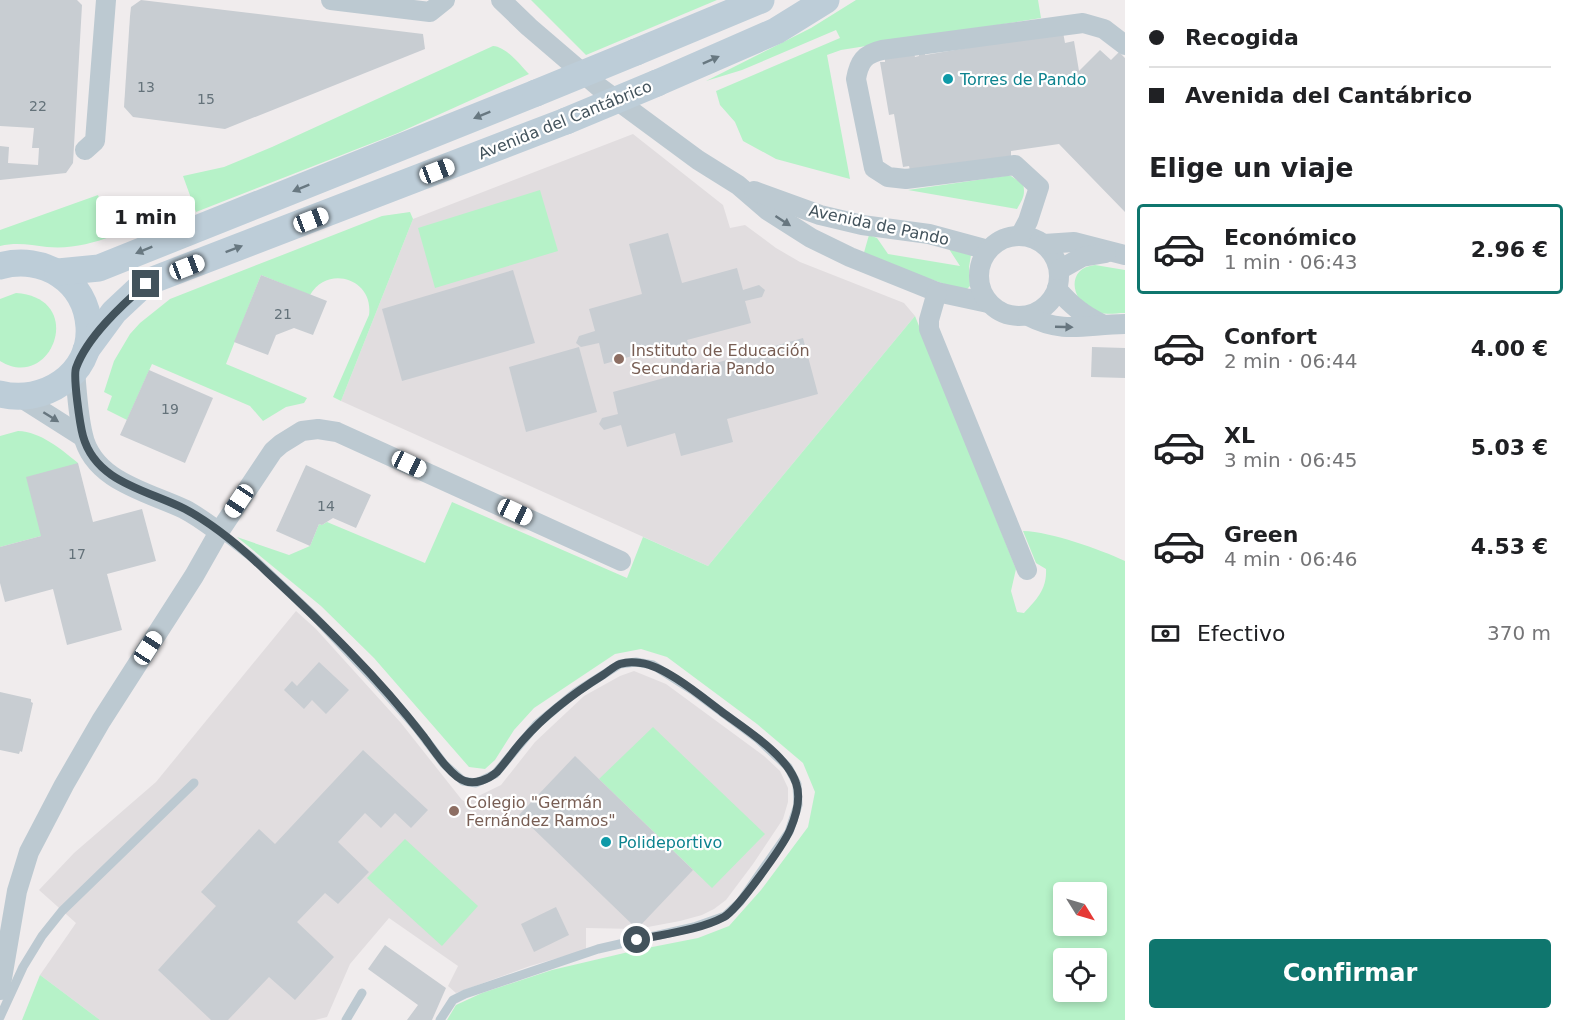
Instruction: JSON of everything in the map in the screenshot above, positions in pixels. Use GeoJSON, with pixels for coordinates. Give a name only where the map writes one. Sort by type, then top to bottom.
{"type":"FeatureCollection","features":[{"type":"Feature","properties":{"kind":"main road"},"geometry":{"type":"LineString","coordinates":[[58,272],[99,268],[762,0]]}},
{"type":"Feature","properties":{"kind":"main road","name":"Avenida del Cantábrico"},"geometry":{"type":"LineString","coordinates":[[5,395],[40,394],[60,385],[114,312],[146,284],[566,121],[657,83],[776,31],[825,0]]}},
{"type":"Feature","properties":{"kind":"main road"},"geometry":{"type":"LineString","coordinates":[[0,266],[15,262],[37,264],[58,272],[74,287],[85,307],[89,328],[80,360]]}},
{"type":"Feature","properties":{"kind":"street"},"geometry":{"type":"LineString","coordinates":[[84,150],[95,141],[106,0]]}},
{"type":"Feature","properties":{"kind":"street"},"geometry":{"type":"LineString","coordinates":[[331,0],[430,12],[445,0]]}},
{"type":"Feature","properties":{"kind":"street","name":"Avenida de Pando"},"geometry":{"type":"LineString","coordinates":[[501,0],[599,87],[689,153],[738,185],[767,210],[811,238],[850,257],[937,292],[988,303]]}},
{"type":"Feature","properties":{"kind":"street"},"geometry":{"type":"LineString","coordinates":[[1020,236],[1039,187],[1015,165],[906,179],[888,177],[874,168],[856,79],[858,65],[868,53],[882,50],[1083,22],[1104,29],[1125,45]]}},
{"type":"Feature","properties":{"kind":"street","name":"Avenida de Pando"},"geometry":{"type":"LineString","coordinates":[[738,185],[820,215],[862,225],[929,234],[988,250]]}},
{"type":"Feature","properties":{"kind":"street"},"geometry":{"type":"LineString","coordinates":[[1102,324],[1076,310],[1058,280],[1053,255],[1044,244],[1029,237],[1020,236],[1002,239],[988,250],[979,267],[978,276],[982,295],[988,303],[1002,313],[1010,316],[1028,316],[1050,326],[1085,327],[1125,324]]}},
{"type":"Feature","properties":{"kind":"street"},"geometry":{"type":"LineString","coordinates":[[1044,244],[1074,242],[1117,254]]}},
{"type":"Feature","properties":{"kind":"street"},"geometry":{"type":"LineString","coordinates":[[1028,316],[1046,306],[1058,280],[1082,257],[1117,254]]}},
{"type":"Feature","properties":{"kind":"street"},"geometry":{"type":"LineString","coordinates":[[937,292],[929,328],[1027,570]]}},
{"type":"Feature","properties":{"kind":"street"},"geometry":{"type":"LineString","coordinates":[[80,360],[83,437],[91,454],[105,471],[125,484],[186,510],[219,531]]}},
{"type":"Feature","properties":{"kind":"street"},"geometry":{"type":"LineString","coordinates":[[5,395],[83,437]]}},
{"type":"Feature","properties":{"kind":"street"},"geometry":{"type":"LineString","coordinates":[[0,990],[17,891],[29,852],[63,785],[194,576],[219,531],[265,462],[281,444],[302,431],[327,430],[345,435],[621,561]]}},
{"type":"Feature","properties":{"kind":"lane"},"geometry":{"type":"LineString","coordinates":[[219,531],[255,560],[314,616],[377,683],[416,727],[444,764],[462,781],[476,783],[495,774],[537,724],[576,692],[620,664],[636,662],[653,665],[692,690],[758,739],[788,767],[797,784],[798,805],[789,832],[740,902],[725,916],[694,927],[598,949],[465,994],[453,1000],[440,1020]]}},
{"type":"Feature","properties":{"kind":"lane"},"geometry":{"type":"LineString","coordinates":[[0,1017],[23,967],[42,936],[62,911],[194,783]]}},
{"type":"Feature","properties":{"kind":"lane"},"geometry":{"type":"LineString","coordinates":[[346,1020],[362,993]]}},
{"type":"Feature","properties":{"kind":"shaded area","name":"Instituto de Educación Secundaria Pando"},"geometry":{"type":"Polygon","coordinates":[[[633,134],[723,205],[730,228],[745,225],[800,262],[904,303],[915,316],[708,566],[341,401],[413,219],[633,134]]]}},
{"type":"Feature","properties":{"kind":"shaded area","name":"Colegio \"Germán Fernández Ramos\""},"geometry":{"type":"Polygon","coordinates":[[[296,611],[316,629],[401,723],[462,800],[466,802],[501,785],[535,742],[584,696],[634,671],[666,684],[764,756],[780,771],[788,788],[788,802],[783,819],[726,900],[714,909],[680,921],[637,929],[586,928],[586,950],[530,966],[456,993],[448,986],[458,966],[389,918],[350,964],[327,1017],[315,1020],[100,1020],[40,975],[76,923],[39,890],[74,853],[156,782],[296,611]]]}},
{"type":"Feature","properties":{"kind":"green space"},"geometry":{"type":"Polygon","coordinates":[[[531,0],[717,0],[586,55],[531,0]]]}},
{"type":"Feature","properties":{"kind":"green space"},"geometry":{"type":"Polygon","coordinates":[[[856,0],[1038,0],[1041,18],[841,50],[827,55],[850,179],[776,159],[743,141],[735,122],[720,105],[716,91],[840,38],[836,30],[742,70],[706,81],[811,28],[856,0]]]}},
{"type":"Feature","properties":{"kind":"green space"},"geometry":{"type":"Polygon","coordinates":[[[493,46],[508,53],[529,74],[398,133],[196,212],[183,176],[224,167],[272,147],[493,46]]]}},
{"type":"Feature","properties":{"kind":"green space"},"geometry":{"type":"Polygon","coordinates":[[[1011,176],[1023,184],[1024,194],[1017,209],[908,190],[1011,176]]]}},
{"type":"Feature","properties":{"kind":"green space"},"geometry":{"type":"Polygon","coordinates":[[[540,190],[558,251],[435,288],[418,228],[540,190]]]}},
{"type":"Feature","properties":{"kind":"green space"},"geometry":{"type":"Polygon","coordinates":[[[98,195],[112,236],[73,247],[18,244],[0,246],[0,230],[98,195]]]}},
{"type":"Feature","properties":{"kind":"green space"},"geometry":{"type":"Polygon","coordinates":[[[410,212],[413,219],[341,401],[333,397],[369,315],[369,303],[364,292],[348,280],[338,278],[318,285],[310,295],[261,275],[226,364],[307,398],[304,403],[286,407],[263,421],[250,406],[152,364],[127,420],[107,410],[112,396],[104,392],[114,361],[130,334],[170,299],[382,216],[410,212]]]}},
{"type":"Feature","properties":{"kind":"green space"},"geometry":{"type":"Polygon","coordinates":[[[869,235],[877,238],[888,254],[960,266],[949,249],[971,255],[970,286],[965,291],[863,256],[869,235]]]}},
{"type":"Feature","properties":{"kind":"green space"},"geometry":{"type":"Polygon","coordinates":[[[1095,265],[1125,270],[1125,313],[1095,312],[1079,299],[1076,292],[1076,278],[1079,272],[1086,267],[1095,265]]]}},
{"type":"Feature","properties":{"kind":"green space"},"geometry":{"type":"Polygon","coordinates":[[[16,293],[38,299],[51,310],[56,325],[54,341],[46,355],[34,365],[18,367],[0,361],[0,299],[16,293]]]}},
{"type":"Feature","properties":{"kind":"green space"},"geometry":{"type":"Polygon","coordinates":[[[915,316],[1016,569],[1011,591],[1017,612],[1024,613],[1033,603],[1043,588],[1046,576],[1046,569],[1036,563],[1023,531],[1089,546],[1125,561],[1125,1020],[447,1020],[456,1005],[482,993],[552,970],[698,938],[729,926],[761,890],[808,827],[815,792],[803,763],[757,724],[667,657],[641,649],[615,654],[534,708],[514,730],[495,760],[485,769],[469,767],[374,658],[321,606],[237,537],[289,555],[310,546],[319,524],[327,522],[425,563],[452,502],[627,578],[643,537],[708,566],[915,316]]]}},
{"type":"Feature","properties":{"kind":"green space"},"geometry":{"type":"Polygon","coordinates":[[[18,431],[43,438],[78,463],[41,536],[0,547],[0,436],[18,431]]]}},
{"type":"Feature","properties":{"kind":"green space"},"geometry":{"type":"Polygon","coordinates":[[[653,727],[765,834],[712,888],[599,779],[653,727]]]}},
{"type":"Feature","properties":{"kind":"green space"},"geometry":{"type":"Polygon","coordinates":[[[405,839],[478,906],[442,946],[367,878],[405,839]]]}},
{"type":"Feature","properties":{"kind":"green space"},"geometry":{"type":"Polygon","coordinates":[[[40,975],[100,1020],[22,1020],[40,975]]]}},
{"type":"Feature","properties":{"kind":"building"},"geometry":{"type":"Polygon","coordinates":[[[0,0],[77,0],[82,5],[73,163],[66,173],[0,180],[0,146],[9,147],[8,163],[38,165],[39,148],[32,148],[34,128],[0,126],[0,0]]]}},
{"type":"Feature","properties":{"kind":"building"},"geometry":{"type":"Polygon","coordinates":[[[141,0],[423,34],[425,49],[225,129],[133,117],[124,107],[130,16],[131,7],[141,0]]]}},
{"type":"Feature","properties":{"kind":"building"},"geometry":{"type":"Polygon","coordinates":[[[1063,32],[1065,43],[1074,41],[1079,71],[1100,50],[1111,60],[1119,52],[1125,58],[1125,212],[1059,144],[1011,151],[1011,156],[910,170],[909,166],[903,167],[894,114],[889,115],[880,62],[885,62],[885,57],[914,53],[915,57],[919,56],[919,52],[925,52],[925,55],[1063,32]]]}},
{"type":"Feature","properties":{"kind":"building"},"geometry":{"type":"Polygon","coordinates":[[[668,233],[682,283],[737,268],[743,290],[759,285],[765,290],[762,297],[745,301],[751,323],[687,340],[695,369],[803,338],[818,394],[727,419],[733,442],[681,456],[675,433],[627,447],[621,425],[604,430],[599,424],[602,418],[618,414],[613,392],[675,375],[667,346],[604,364],[599,343],[581,347],[576,343],[579,336],[595,331],[589,309],[642,294],[629,244],[668,233]]]}},
{"type":"Feature","properties":{"kind":"building"},"geometry":{"type":"Polygon","coordinates":[[[513,270],[535,343],[402,381],[382,309],[513,270]]]}},
{"type":"Feature","properties":{"kind":"building"},"geometry":{"type":"Polygon","coordinates":[[[261,275],[327,301],[313,335],[294,328],[276,335],[268,355],[234,342],[261,275]]]}},
{"type":"Feature","properties":{"kind":"building"},"geometry":{"type":"Polygon","coordinates":[[[579,347],[597,412],[526,432],[509,367],[579,347]]]}},
{"type":"Feature","properties":{"kind":"building"},"geometry":{"type":"Polygon","coordinates":[[[1092,347],[1125,348],[1125,378],[1091,377],[1092,347]]]}},
{"type":"Feature","properties":{"kind":"building"},"geometry":{"type":"Polygon","coordinates":[[[149,370],[213,398],[185,463],[120,435],[149,370]]]}},
{"type":"Feature","properties":{"kind":"building"},"geometry":{"type":"Polygon","coordinates":[[[78,463],[93,522],[142,509],[156,561],[107,574],[122,630],[67,645],[53,589],[5,602],[0,583],[0,547],[41,536],[26,477],[78,463]]]}},
{"type":"Feature","properties":{"kind":"building"},"geometry":{"type":"Polygon","coordinates":[[[306,465],[371,495],[356,528],[333,518],[322,525],[319,524],[310,546],[276,531],[306,465]]]}},
{"type":"Feature","properties":{"kind":"building"},"geometry":{"type":"Polygon","coordinates":[[[319,662],[349,690],[326,714],[312,700],[304,709],[284,690],[292,681],[297,686],[319,662]]]}},
{"type":"Feature","properties":{"kind":"building"},"geometry":{"type":"Polygon","coordinates":[[[0,692],[31,699],[33,703],[22,752],[20,751],[19,754],[0,750],[0,692]]]}},
{"type":"Feature","properties":{"kind":"building"},"geometry":{"type":"Polygon","coordinates":[[[363,750],[428,810],[411,828],[395,813],[381,828],[365,813],[338,842],[369,872],[338,904],[325,893],[297,922],[334,957],[295,1000],[269,977],[228,1020],[211,1020],[158,970],[216,906],[201,892],[259,829],[275,844],[363,750]]]}},
{"type":"Feature","properties":{"kind":"building","name":"Polideportivo"},"geometry":{"type":"Polygon","coordinates":[[[575,756],[693,870],[637,929],[519,815],[575,756]]]}},
{"type":"Feature","properties":{"kind":"building"},"geometry":{"type":"Polygon","coordinates":[[[556,907],[569,935],[534,952],[521,924],[556,907]]]}},
{"type":"Feature","properties":{"kind":"building"},"geometry":{"type":"Polygon","coordinates":[[[385,945],[446,988],[432,1020],[407,1020],[418,1005],[368,969],[385,945]]]}},
{"type":"Feature","properties":{"kind":"place","name":"Torres de Pando"},"geometry":{"type":"Point","coordinates":[948,79]}},
{"type":"Feature","properties":{"kind":"place","name":"Instituto de Educación Secundaria Pando"},"geometry":{"type":"Point","coordinates":[619,359]}},
{"type":"Feature","properties":{"kind":"place","name":"Colegio \"Germán Fernández Ramos\""},"geometry":{"type":"Point","coordinates":[454,811]}},
{"type":"Feature","properties":{"kind":"place","name":"Polideportivo"},"geometry":{"type":"Point","coordinates":[606,842]}},
{"type":"Feature","properties":{"kind":"route"},"geometry":{"type":"LineString","coordinates":[[146,284],[114,312],[86,350],[75,371],[83,437],[91,454],[105,471],[125,484],[186,510],[219,531],[255,560],[314,616],[377,683],[416,727],[444,764],[462,781],[476,783],[495,774],[537,724],[576,692],[620,664],[636,662],[653,665],[692,690],[758,739],[788,767],[797,784],[798,805],[789,832],[740,902],[725,916],[694,927],[637,940]]}}]}
